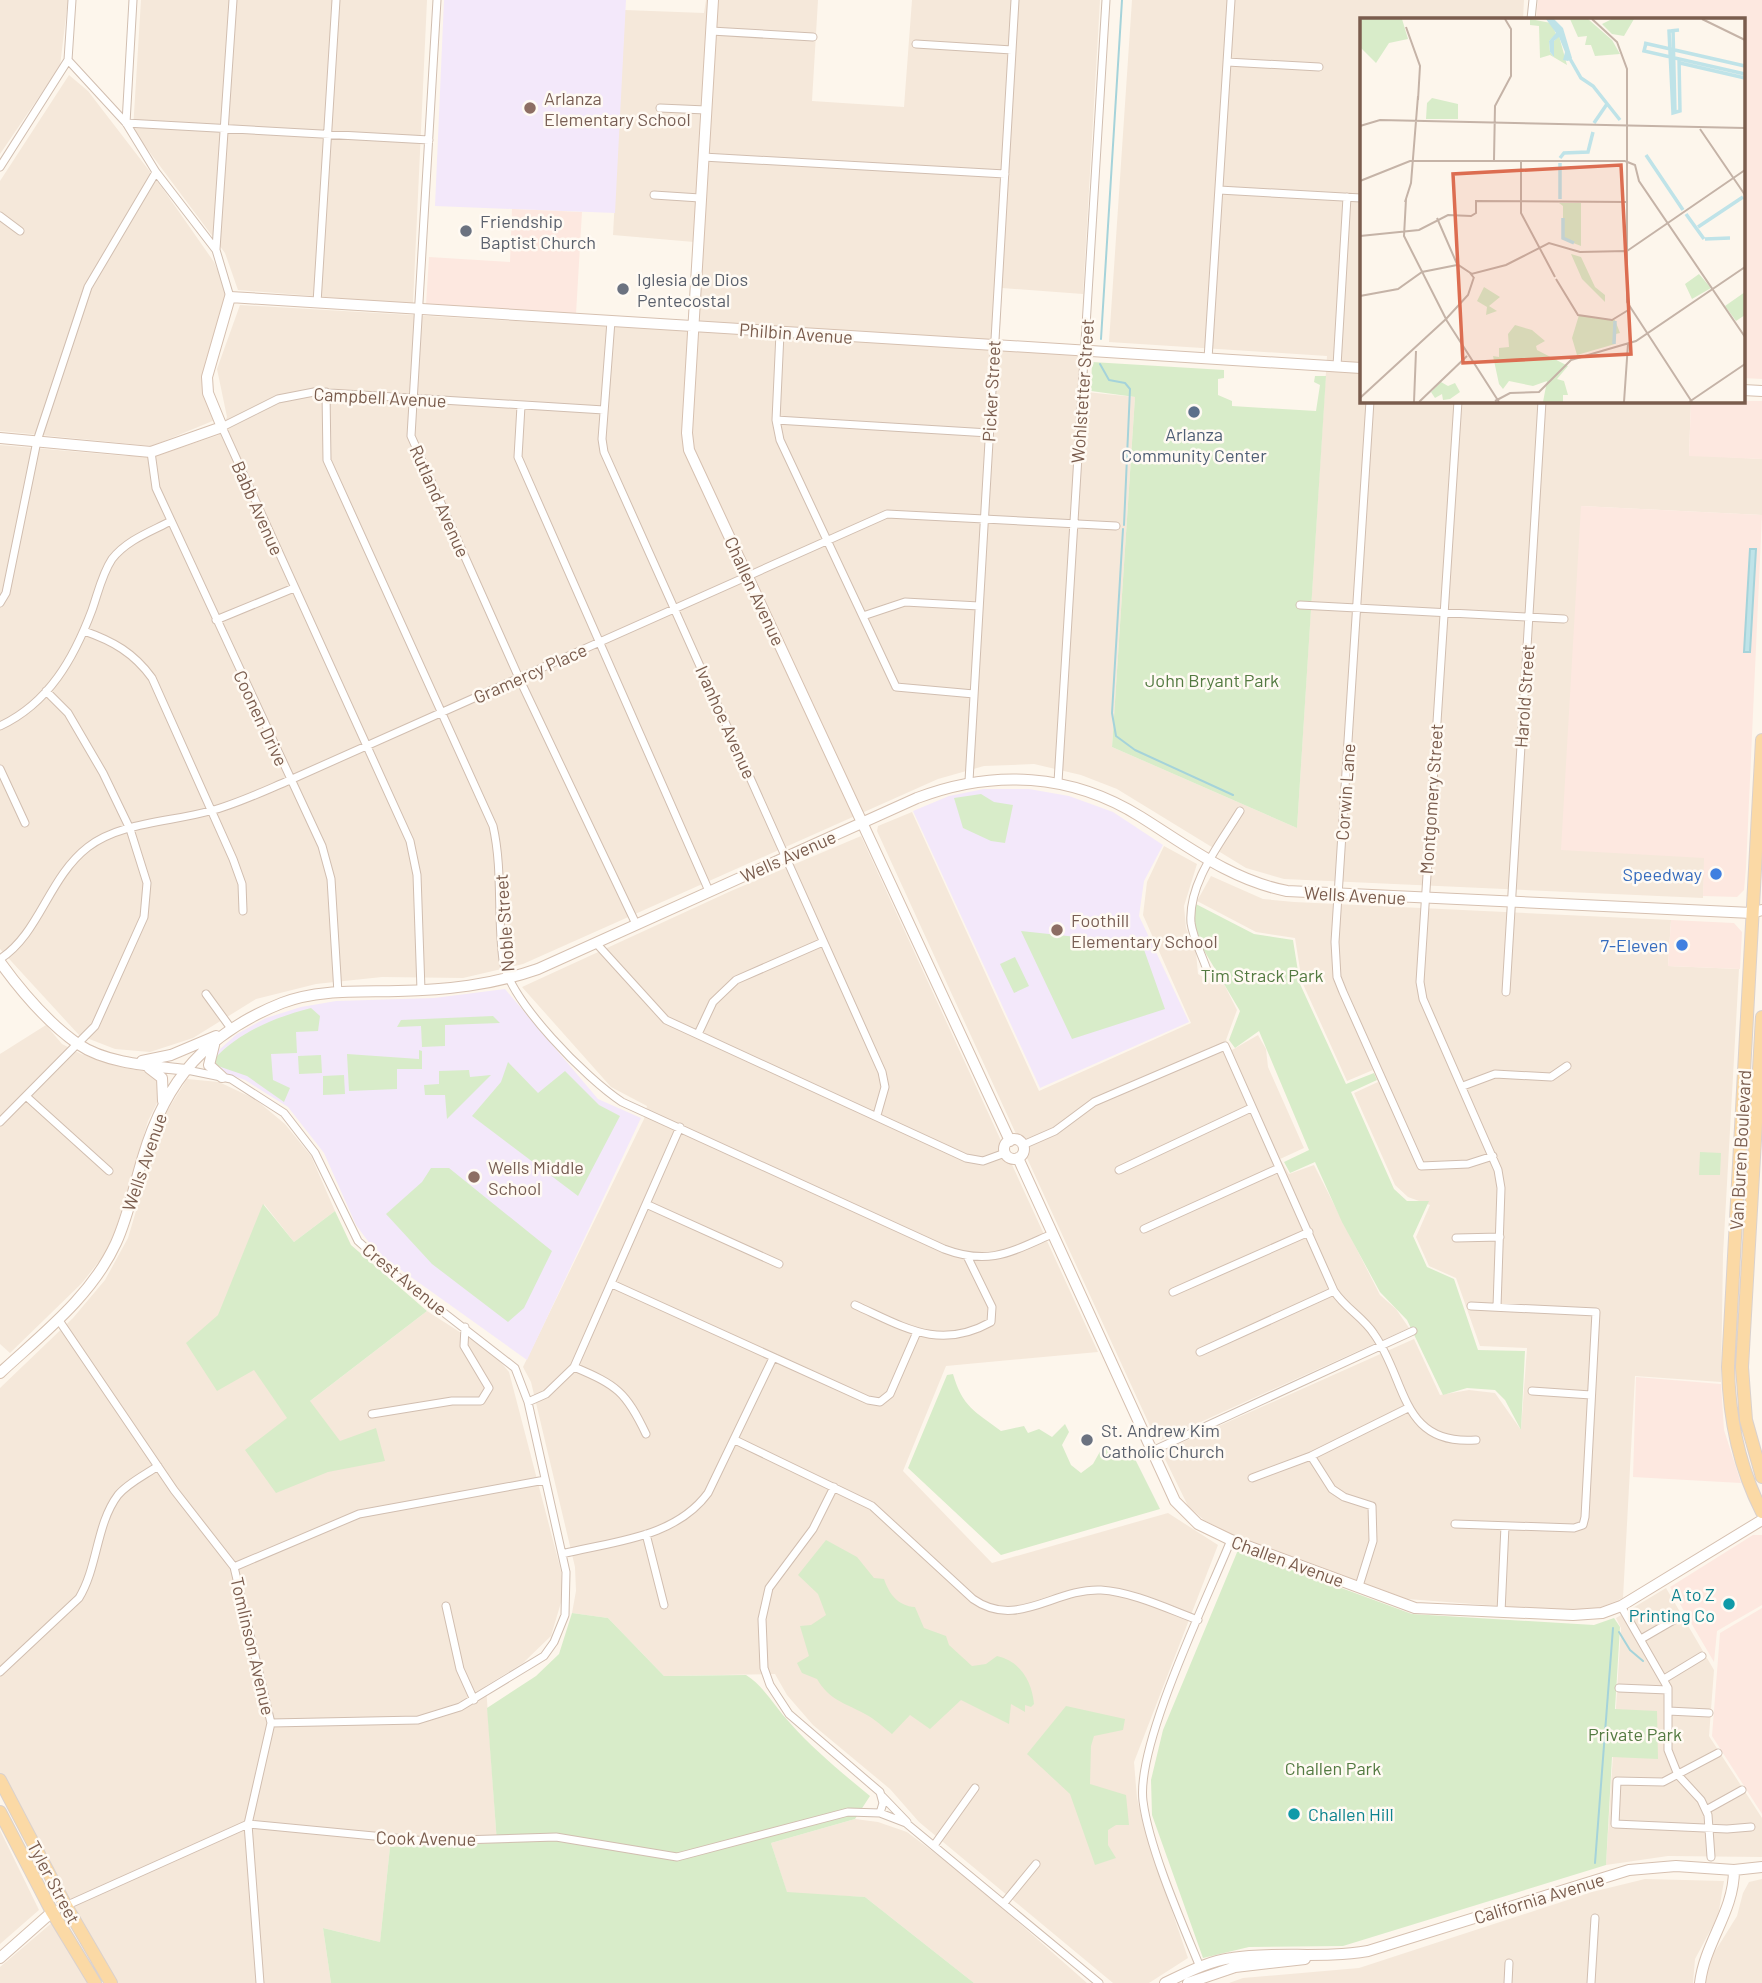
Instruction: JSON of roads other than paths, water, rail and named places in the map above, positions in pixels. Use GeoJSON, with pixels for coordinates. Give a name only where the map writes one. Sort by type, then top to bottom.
{"type":"FeatureCollection","features":[{"type":"Feature","properties":{"kind":"main road","name":"Van Buren Boulevard"},"geometry":{"type":"LineString","coordinates":[[1762,740],[1752,1158],[1730,1322],[1728,1381],[1735,1433],[1749,1485],[1762,1512]]}},
{"type":"Feature","properties":{"kind":"main road","name":"Van Buren Boulevard"},"geometry":{"type":"LineString","coordinates":[[1762,1017],[1742,1373],[1746,1420],[1762,1476]]}},
{"type":"Feature","properties":{"kind":"main road"},"geometry":{"type":"LineString","coordinates":[[1730,1322],[1736,1325],[1737,1360],[1742,1373]]}},
{"type":"Feature","properties":{"kind":"main road"},"geometry":{"type":"LineString","coordinates":[[1735,1433],[1741,1434],[1753,1466],[1762,1476]]}},
{"type":"Feature","properties":{"kind":"main road","name":"Tyler Street"},"geometry":{"type":"LineString","coordinates":[[0,1780],[65,1904],[111,1983]]}},
{"type":"Feature","properties":{"kind":"main road","name":"Tyler Street"},"geometry":{"type":"LineString","coordinates":[[0,1812],[52,1912],[95,1983]]}},
{"type":"Feature","properties":{"kind":"street"},"geometry":{"type":"LineString","coordinates":[[0,167],[68,60],[72,0]]}},
{"type":"Feature","properties":{"kind":"street"},"geometry":{"type":"LineString","coordinates":[[126,123],[134,0]]}},
{"type":"Feature","properties":{"kind":"street"},"geometry":{"type":"LineString","coordinates":[[230,297],[216,250],[233,0]]}},
{"type":"Feature","properties":{"kind":"street"},"geometry":{"type":"LineString","coordinates":[[317,303],[336,0]]}},
{"type":"Feature","properties":{"kind":"street","name":"Rutland Avenue"},"geometry":{"type":"LineString","coordinates":[[437,0],[411,436],[519,678],[636,924]]}},
{"type":"Feature","properties":{"kind":"street","name":"Challen Avenue"},"geometry":{"type":"LineString","coordinates":[[712,0],[692,326],[687,433],[690,450],[1010,1141]]}},
{"type":"Feature","properties":{"kind":"street","name":"Picker Street"},"geometry":{"type":"LineString","coordinates":[[969,782],[1015,0]]}},
{"type":"Feature","properties":{"kind":"street","name":"Wohlstetter Street"},"geometry":{"type":"LineString","coordinates":[[1058,782],[1106,0]]}},
{"type":"Feature","properties":{"kind":"street"},"geometry":{"type":"LineString","coordinates":[[1208,359],[1231,0]]}},
{"type":"Feature","properties":{"kind":"street"},"geometry":{"type":"LineString","coordinates":[[1531,18],[1533,0]]}},
{"type":"Feature","properties":{"kind":"street"},"geometry":{"type":"LineString","coordinates":[[711,31],[813,37]]}},
{"type":"Feature","properties":{"kind":"street"},"geometry":{"type":"LineString","coordinates":[[916,44],[1012,50]]}},
{"type":"Feature","properties":{"kind":"street"},"geometry":{"type":"LineString","coordinates":[[68,60],[126,123],[156,172],[216,250]]}},
{"type":"Feature","properties":{"kind":"street"},"geometry":{"type":"LineString","coordinates":[[1227,62],[1319,67]]}},
{"type":"Feature","properties":{"kind":"street"},"geometry":{"type":"LineString","coordinates":[[660,108],[706,110]]}},
{"type":"Feature","properties":{"kind":"street"},"geometry":{"type":"LineString","coordinates":[[126,123],[429,140]]}},
{"type":"Feature","properties":{"kind":"street"},"geometry":{"type":"LineString","coordinates":[[704,157],[1005,174]]}},
{"type":"Feature","properties":{"kind":"street"},"geometry":{"type":"LineString","coordinates":[[0,603],[6,593],[37,441],[88,287],[156,172]]}},
{"type":"Feature","properties":{"kind":"street"},"geometry":{"type":"LineString","coordinates":[[1219,190],[1360,198]]}},
{"type":"Feature","properties":{"kind":"street"},"geometry":{"type":"LineString","coordinates":[[654,195],[700,198]]}},
{"type":"Feature","properties":{"kind":"street"},"geometry":{"type":"LineString","coordinates":[[1337,366],[1347,197]]}},
{"type":"Feature","properties":{"kind":"street"},"geometry":{"type":"LineString","coordinates":[[0,216],[20,231]]}},
{"type":"Feature","properties":{"kind":"street","name":"Philbin Avenue"},"geometry":{"type":"LineString","coordinates":[[230,297],[1360,368]]}},
{"type":"Feature","properties":{"kind":"street","name":"Babb Avenue"},"geometry":{"type":"LineString","coordinates":[[230,297],[207,377],[208,393],[368,747],[415,859],[422,990]]}},
{"type":"Feature","properties":{"kind":"street","name":"Ivanhoe Avenue"},"geometry":{"type":"LineString","coordinates":[[611,321],[604,410],[604,452],[883,1072],[885,1087],[877,1115]]}},
{"type":"Feature","properties":{"kind":"street"},"geometry":{"type":"LineString","coordinates":[[780,333],[776,420],[780,440],[897,687],[974,694]]}},
{"type":"Feature","properties":{"kind":"street"},"geometry":{"type":"LineString","coordinates":[[1744,390],[1762,391]]}},
{"type":"Feature","properties":{"kind":"street","name":"Campbell Avenue"},"geometry":{"type":"LineString","coordinates":[[0,438],[151,452],[222,427],[278,399],[297,393],[326,392],[604,410]]}},
{"type":"Feature","properties":{"kind":"street","name":"Noble Street"},"geometry":{"type":"LineString","coordinates":[[326,392],[327,460],[493,826],[499,851],[503,960],[508,980],[532,1014],[591,1079],[622,1102],[968,1258]]}},
{"type":"Feature","properties":{"kind":"street","name":"Corwin Lane"},"geometry":{"type":"LineString","coordinates":[[1370,402],[1335,942],[1337,977],[1420,1166],[1468,1164],[1493,1156]]}},
{"type":"Feature","properties":{"kind":"street","name":"Montgomery Street"},"geometry":{"type":"LineString","coordinates":[[1458,402],[1420,982],[1423,999],[1493,1156],[1501,1188],[1496,1307]]}},
{"type":"Feature","properties":{"kind":"street","name":"Harold Street"},"geometry":{"type":"LineString","coordinates":[[1506,992],[1542,402]]}},
{"type":"Feature","properties":{"kind":"street"},"geometry":{"type":"LineString","coordinates":[[522,406],[518,457],[709,891]]}},
{"type":"Feature","properties":{"kind":"street"},"geometry":{"type":"LineString","coordinates":[[776,420],[989,433]]}},
{"type":"Feature","properties":{"kind":"street","name":"Coonen Drive"},"geometry":{"type":"LineString","coordinates":[[151,452],[156,488],[289,780],[322,846],[331,879],[338,993]]}},
{"type":"Feature","properties":{"kind":"street","name":"Gramercy Place"},"geometry":{"type":"LineString","coordinates":[[0,960],[29,931],[39,909],[70,863],[90,845],[130,829],[212,811],[289,780],[887,514],[1074,526],[1116,526]]}},
{"type":"Feature","properties":{"kind":"street"},"geometry":{"type":"LineString","coordinates":[[0,726],[18,717],[46,691],[71,660],[107,569],[114,558],[133,540],[171,521]]}},
{"type":"Feature","properties":{"kind":"street"},"geometry":{"type":"LineString","coordinates":[[216,620],[294,588]]}},
{"type":"Feature","properties":{"kind":"street"},"geometry":{"type":"LineString","coordinates":[[863,616],[905,601],[979,606]]}},
{"type":"Feature","properties":{"kind":"street"},"geometry":{"type":"LineString","coordinates":[[1300,605],[1564,619]]}},
{"type":"Feature","properties":{"kind":"street"},"geometry":{"type":"LineString","coordinates":[[84,631],[122,648],[140,661],[152,678],[242,884],[243,911]]}},
{"type":"Feature","properties":{"kind":"street"},"geometry":{"type":"LineString","coordinates":[[0,1122],[95,1026],[106,1007],[144,917],[147,883],[130,829],[103,773],[68,713],[46,691]]}},
{"type":"Feature","properties":{"kind":"street"},"geometry":{"type":"LineString","coordinates":[[0,769],[25,823]]}},
{"type":"Feature","properties":{"kind":"street","name":"Wells Avenue"},"geometry":{"type":"LineString","coordinates":[[0,1373],[94,1281],[116,1243],[148,1140],[174,1084],[224,1032],[287,1001],[338,993],[474,987],[508,980],[940,789],[1001,778],[1058,782],[1093,792],[1125,807],[1209,862],[1260,886],[1287,891],[1757,911]]}},
{"type":"Feature","properties":{"kind":"street"},"geometry":{"type":"LineString","coordinates":[[1207,970],[1191,925],[1193,899],[1209,862],[1241,811]]}},
{"type":"Feature","properties":{"kind":"street"},"geometry":{"type":"LineString","coordinates":[[698,1034],[713,1002],[736,980],[823,942]]}},
{"type":"Feature","properties":{"kind":"street"},"geometry":{"type":"LineString","coordinates":[[596,943],[666,1020],[974,1160],[993,1159],[1005,1153]]}},
{"type":"Feature","properties":{"kind":"street","name":"Crest Avenue"},"geometry":{"type":"LineString","coordinates":[[0,960],[31,1000],[78,1044],[133,1063],[222,1077],[246,1086],[284,1113],[315,1153],[358,1241],[398,1277],[514,1368],[528,1402],[562,1554],[568,1602],[554,1642],[530,1667],[446,1714],[418,1720],[271,1723]]}},
{"type":"Feature","properties":{"kind":"street"},"geometry":{"type":"LineString","coordinates":[[206,994],[224,1032]]}},
{"type":"Feature","properties":{"kind":"street"},"geometry":{"type":"LineString","coordinates":[[133,1063],[171,1055],[224,1032]]}},
{"type":"Feature","properties":{"kind":"street"},"geometry":{"type":"LineString","coordinates":[[222,1077],[209,1061],[224,1032]]}},
{"type":"Feature","properties":{"kind":"street"},"geometry":{"type":"LineString","coordinates":[[1023,1145],[1055,1131],[1094,1102],[1224,1046],[1334,1291],[1342,1304],[1374,1334],[1408,1408],[1432,1434],[1458,1441],[1476,1440]]}},
{"type":"Feature","properties":{"kind":"street"},"geometry":{"type":"LineString","coordinates":[[133,1063],[156,1071],[162,1078],[163,1107]]}},
{"type":"Feature","properties":{"kind":"street"},"geometry":{"type":"LineString","coordinates":[[1463,1086],[1495,1074],[1551,1077],[1567,1066]]}},
{"type":"Feature","properties":{"kind":"street"},"geometry":{"type":"LineString","coordinates":[[27,1097],[109,1171]]}},
{"type":"Feature","properties":{"kind":"street"},"geometry":{"type":"LineString","coordinates":[[1119,1170],[1251,1108]]}},
{"type":"Feature","properties":{"kind":"street"},"geometry":{"type":"LineString","coordinates":[[528,1402],[547,1394],[574,1367],[680,1127]]}},
{"type":"Feature","properties":{"kind":"street"},"geometry":{"type":"LineString","coordinates":[[1016,1140],[1023,1145],[1023,1153],[1018,1158],[1009,1158],[1005,1153],[1010,1141],[1016,1140]]}},
{"type":"Feature","properties":{"kind":"street","name":"Challen Avenue"},"geometry":{"type":"LineString","coordinates":[[1018,1158],[1152,1451],[1183,1512],[1198,1524],[1231,1540],[1415,1608],[1582,1615],[1602,1613],[1621,1606],[1762,1520]]}},
{"type":"Feature","properties":{"kind":"street"},"geometry":{"type":"LineString","coordinates":[[1144,1229],[1279,1168]]}},
{"type":"Feature","properties":{"kind":"street"},"geometry":{"type":"LineString","coordinates":[[646,1204],[779,1265]]}},
{"type":"Feature","properties":{"kind":"street"},"geometry":{"type":"LineString","coordinates":[[1172,1292],[1309,1232]]}},
{"type":"Feature","properties":{"kind":"street"},"geometry":{"type":"LineString","coordinates":[[855,1305],[917,1332],[949,1336],[991,1322],[992,1307],[968,1258],[994,1257],[1052,1234]]}},
{"type":"Feature","properties":{"kind":"street"},"geometry":{"type":"LineString","coordinates":[[1456,1238],[1500,1237]]}},
{"type":"Feature","properties":{"kind":"street"},"geometry":{"type":"LineString","coordinates":[[612,1284],[868,1400],[880,1402],[890,1394],[917,1332]]}},
{"type":"Feature","properties":{"kind":"street"},"geometry":{"type":"LineString","coordinates":[[1200,1352],[1334,1291]]}},
{"type":"Feature","properties":{"kind":"street"},"geometry":{"type":"LineString","coordinates":[[1455,1524],[1574,1528],[1583,1525],[1595,1312],[1471,1306]]}},
{"type":"Feature","properties":{"kind":"street","name":"Tomlinson Avenue"},"geometry":{"type":"LineString","coordinates":[[58,1319],[158,1466],[234,1567],[271,1723],[248,1824],[260,1983]]}},
{"type":"Feature","properties":{"kind":"street"},"geometry":{"type":"LineString","coordinates":[[372,1414],[452,1401],[481,1401],[489,1388],[464,1346],[465,1327]]}},
{"type":"Feature","properties":{"kind":"street"},"geometry":{"type":"LineString","coordinates":[[1152,1451],[1413,1331]]}},
{"type":"Feature","properties":{"kind":"street"},"geometry":{"type":"LineString","coordinates":[[562,1554],[646,1534],[681,1521],[697,1508],[708,1493],[735,1440],[773,1358]]}},
{"type":"Feature","properties":{"kind":"street"},"geometry":{"type":"LineString","coordinates":[[574,1367],[604,1380],[629,1400],[646,1434]]}},
{"type":"Feature","properties":{"kind":"street"},"geometry":{"type":"LineString","coordinates":[[1532,1391],[1591,1395]]}},
{"type":"Feature","properties":{"kind":"street"},"geometry":{"type":"LineString","coordinates":[[1252,1478],[1311,1456],[1408,1408]]}},
{"type":"Feature","properties":{"kind":"street"},"geometry":{"type":"LineString","coordinates":[[735,1440],[872,1506],[973,1600],[995,1611],[1022,1611],[1072,1593],[1103,1590],[1198,1620]]}},
{"type":"Feature","properties":{"kind":"street"},"geometry":{"type":"LineString","coordinates":[[1311,1456],[1332,1489],[1344,1497],[1372,1506],[1373,1541],[1359,1586]]}},
{"type":"Feature","properties":{"kind":"street"},"geometry":{"type":"LineString","coordinates":[[0,1672],[79,1598],[87,1585],[113,1503],[124,1489],[158,1466]]}},
{"type":"Feature","properties":{"kind":"street"},"geometry":{"type":"LineString","coordinates":[[234,1567],[359,1514],[545,1480]]}},
{"type":"Feature","properties":{"kind":"street"},"geometry":{"type":"LineString","coordinates":[[834,1488],[810,1533],[781,1568],[769,1588],[762,1619],[764,1668],[769,1685],[789,1714],[882,1796],[909,1825],[1100,1983]]}},
{"type":"Feature","properties":{"kind":"street"},"geometry":{"type":"LineString","coordinates":[[1501,1612],[1505,1526]]}},
{"type":"Feature","properties":{"kind":"street"},"geometry":{"type":"LineString","coordinates":[[646,1534],[664,1605]]}},
{"type":"Feature","properties":{"kind":"street"},"geometry":{"type":"LineString","coordinates":[[1200,1967],[1157,1851],[1145,1812],[1143,1785],[1149,1747],[1231,1540]]}},
{"type":"Feature","properties":{"kind":"street"},"geometry":{"type":"LineString","coordinates":[[446,1606],[460,1669],[474,1700]]}},
{"type":"Feature","properties":{"kind":"street"},"geometry":{"type":"LineString","coordinates":[[1621,1606],[1668,1689],[1668,1750],[1678,1775],[1706,1810],[1711,1828],[1711,1857]]}},
{"type":"Feature","properties":{"kind":"street"},"geometry":{"type":"LineString","coordinates":[[1641,1639],[1679,1617]]}},
{"type":"Feature","properties":{"kind":"street"},"geometry":{"type":"LineString","coordinates":[[1664,1679],[1702,1656]]}},
{"type":"Feature","properties":{"kind":"street"},"geometry":{"type":"LineString","coordinates":[[1619,1688],[1668,1689]]}},
{"type":"Feature","properties":{"kind":"street"},"geometry":{"type":"LineString","coordinates":[[1668,1711],[1709,1713]]}},
{"type":"Feature","properties":{"kind":"street"},"geometry":{"type":"LineString","coordinates":[[1718,1753],[1663,1782],[1617,1781],[1615,1824],[1711,1828],[1751,1826]]}},
{"type":"Feature","properties":{"kind":"street"},"geometry":{"type":"LineString","coordinates":[[935,1844],[975,1788]]}},
{"type":"Feature","properties":{"kind":"street"},"geometry":{"type":"LineString","coordinates":[[1706,1810],[1742,1790]]}},
{"type":"Feature","properties":{"kind":"street"},"geometry":{"type":"LineString","coordinates":[[882,1796],[880,1812],[909,1825]]}},
{"type":"Feature","properties":{"kind":"street","name":"Cook Avenue"},"geometry":{"type":"LineString","coordinates":[[0,1958],[52,1912],[65,1904],[248,1824],[426,1841],[556,1837],[677,1857],[848,1812],[880,1812]]}},
{"type":"Feature","properties":{"kind":"street"},"geometry":{"type":"LineString","coordinates":[[1004,1903],[1036,1864]]}},
{"type":"Feature","properties":{"kind":"street","name":"California Avenue"},"geometry":{"type":"LineString","coordinates":[[1188,1983],[1235,1967],[1368,1951],[1629,1870],[1675,1866],[1734,1870],[1762,1867]]}},
{"type":"Feature","properties":{"kind":"street"},"geometry":{"type":"LineString","coordinates":[[1700,1983],[1706,1953],[1728,1910],[1734,1870]]}},
{"type":"Feature","properties":{"kind":"street"},"geometry":{"type":"LineString","coordinates":[[1591,1983],[1595,1918]]}},
{"type":"Feature","properties":{"kind":"street","name":"California Avenue"},"geometry":{"type":"LineString","coordinates":[[1165,1983],[1200,1967],[1229,1958],[1260,1955],[1320,1956]]}},
{"type":"Feature","properties":{"kind":"street"},"geometry":{"type":"LineString","coordinates":[[1508,1983],[1509,1963]]}},
{"type":"Feature","properties":{"kind":"water"},"geometry":{"type":"Polygon","coordinates":[[[1750,549],[1756,549],[1750,652],[1744,652],[1750,549]]]}},
{"type":"Feature","properties":{"kind":"waterway"},"geometry":{"type":"LineString","coordinates":[[1101,339],[1122,0]]}},
{"type":"Feature","properties":{"kind":"waterway"},"geometry":{"type":"LineString","coordinates":[[1100,364],[1109,380],[1125,383],[1130,389],[1124,525]]}},
{"type":"Feature","properties":{"kind":"waterway"},"geometry":{"type":"LineString","coordinates":[[1123,529],[1112,713],[1116,736],[1135,750],[1233,795]]}},
{"type":"Feature","properties":{"kind":"waterway"},"geometry":{"type":"LineString","coordinates":[[1595,1863],[1613,1628]]}},
{"type":"Feature","properties":{"kind":"waterway"},"geometry":{"type":"LineString","coordinates":[[1619,1632],[1630,1650],[1643,1661]]}},
{"type":"Feature","properties":{"kind":"place","name":"Arlanza Elementary School"},"geometry":{"type":"Point","coordinates":[530,108]}},
{"type":"Feature","properties":{"kind":"place","name":"Friendship Baptist Church"},"geometry":{"type":"Point","coordinates":[466,231]}},
{"type":"Feature","properties":{"kind":"place","name":"Iglesia de Dios Pentecostal"},"geometry":{"type":"Point","coordinates":[623,289]}},
{"type":"Feature","properties":{"kind":"place","name":"Arlanza Community Center"},"geometry":{"type":"Point","coordinates":[1194,412]}},
{"type":"Feature","properties":{"kind":"place","name":"Speedway"},"geometry":{"type":"Point","coordinates":[1716,874]}},
{"type":"Feature","properties":{"kind":"place","name":"Foothill Elementary School"},"geometry":{"type":"Point","coordinates":[1057,930]}},
{"type":"Feature","properties":{"kind":"place","name":"7-Eleven"},"geometry":{"type":"Point","coordinates":[1682,945]}},
{"type":"Feature","properties":{"kind":"place","name":"Wells Middle School"},"geometry":{"type":"Point","coordinates":[474,1177]}},
{"type":"Feature","properties":{"kind":"place","name":"St. Andrew Kim Catholic Church"},"geometry":{"type":"Point","coordinates":[1087,1440]}},
{"type":"Feature","properties":{"kind":"place","name":"A to Z Printing Co"},"geometry":{"type":"Point","coordinates":[1729,1604]}},
{"type":"Feature","properties":{"kind":"place","name":"Challen Hill"},"geometry":{"type":"Point","coordinates":[1294,1814]}},
{"type":"Feature","properties":{"kind":"park label","name":"John Bryant Park"},"geometry":{"type":"Point","coordinates":[1212,680]}},
{"type":"Feature","properties":{"kind":"park label","name":"Tim Strack Park"},"geometry":{"type":"Point","coordinates":[1262,975]}},
{"type":"Feature","properties":{"kind":"park label","name":"Private Park"},"geometry":{"type":"Point","coordinates":[1635,1734]}},
{"type":"Feature","properties":{"kind":"park label","name":"Challen Park"},"geometry":{"type":"Point","coordinates":[1333,1768]}}]}
